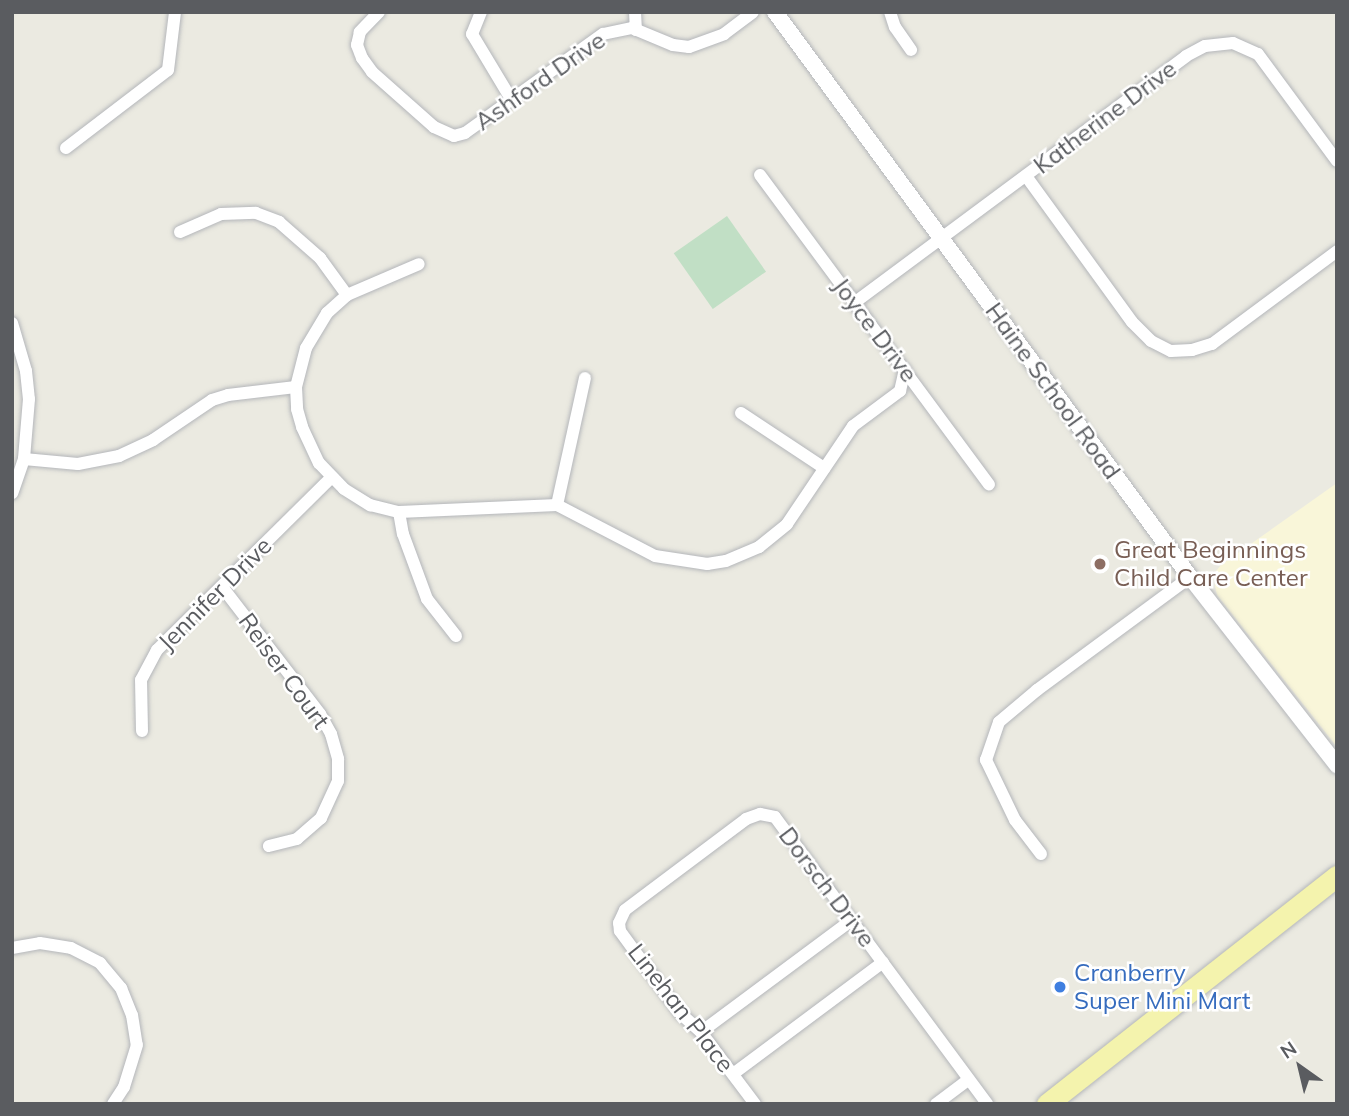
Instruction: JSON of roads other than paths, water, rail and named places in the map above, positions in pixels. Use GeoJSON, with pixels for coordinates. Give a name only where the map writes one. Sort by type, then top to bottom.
{"type":"FeatureCollection","features":[{"type":"Feature","properties":{"kind":"main road"},"geometry":{"type":"LineString","coordinates":[[1047,1104],[1337,876]]}},
{"type":"Feature","properties":{"kind":"street"},"geometry":{"type":"LineString","coordinates":[[66,148],[168,70],[175,12]]}},
{"type":"Feature","properties":{"kind":"street","name":"Ashford Drive"},"geometry":{"type":"LineString","coordinates":[[379,12],[360,32],[357,44],[362,58],[372,72],[444,133],[454,136],[465,134],[587,43],[618,29],[636,30],[673,45],[689,47],[702,45],[724,34],[754,12]]}},
{"type":"Feature","properties":{"kind":"street"},"geometry":{"type":"LineString","coordinates":[[481,12],[472,34],[512,99]]}},
{"type":"Feature","properties":{"kind":"street","name":"Ashford Drive"},"geometry":{"type":"LineString","coordinates":[[635,12],[636,30]]}},
{"type":"Feature","properties":{"kind":"street","name":"Haine School Road"},"geometry":{"type":"LineString","coordinates":[[775,12],[1190,577],[1337,765]]}},
{"type":"Feature","properties":{"kind":"street"},"geometry":{"type":"LineString","coordinates":[[890,12],[895,27],[911,50]]}},
{"type":"Feature","properties":{"kind":"street","name":"Katherine Drive"},"geometry":{"type":"LineString","coordinates":[[854,303],[1186,56],[1205,46],[1240,44],[1258,54],[1337,161]]}},
{"type":"Feature","properties":{"kind":"street","name":"Joyce Drive"},"geometry":{"type":"LineString","coordinates":[[760,175],[989,485]]}},
{"type":"Feature","properties":{"kind":"street"},"geometry":{"type":"LineString","coordinates":[[1026,176],[1132,322],[1151,341],[1171,351],[1192,351],[1212,344],[1337,251]]}},
{"type":"Feature","properties":{"kind":"street"},"geometry":{"type":"LineString","coordinates":[[180,232],[221,214],[256,213],[279,222],[320,258],[347,295]]}},
{"type":"Feature","properties":{"kind":"street"},"geometry":{"type":"LineString","coordinates":[[419,264],[347,295],[327,313],[306,348],[296,387],[297,409],[306,436],[320,463],[344,489],[370,505],[399,512],[557,505],[654,556],[707,564],[743,555],[773,537],[798,510],[853,426],[900,390],[905,370]]}},
{"type":"Feature","properties":{"kind":"street"},"geometry":{"type":"LineString","coordinates":[[12,323],[23,361],[29,399],[24,458],[12,493]]}},
{"type":"Feature","properties":{"kind":"street"},"geometry":{"type":"LineString","coordinates":[[557,505],[585,378]]}},
{"type":"Feature","properties":{"kind":"street"},"geometry":{"type":"LineString","coordinates":[[24,458],[78,464],[119,456],[153,440],[212,400],[228,395],[296,387]]}},
{"type":"Feature","properties":{"kind":"street"},"geometry":{"type":"LineString","coordinates":[[741,414],[824,468]]}},
{"type":"Feature","properties":{"kind":"street","name":"Jennifer Drive"},"geometry":{"type":"LineString","coordinates":[[142,731],[140,693],[146,666],[185,620],[223,588],[332,477]]}},
{"type":"Feature","properties":{"kind":"street"},"geometry":{"type":"LineString","coordinates":[[399,512],[403,534],[427,599],[456,636]]}},
{"type":"Feature","properties":{"kind":"street"},"geometry":{"type":"LineString","coordinates":[[1041,854],[1015,820],[986,760],[999,722],[1049,681],[1190,577]]}},
{"type":"Feature","properties":{"kind":"street","name":"Reiser Court"},"geometry":{"type":"LineString","coordinates":[[223,588],[320,714],[331,734],[338,759],[338,781],[321,818],[297,839],[269,846]]}},
{"type":"Feature","properties":{"kind":"street","name":"Dorsch Drive"},"geometry":{"type":"LineString","coordinates":[[625,910],[746,819],[760,814],[775,817],[986,1104]]}},
{"type":"Feature","properties":{"kind":"street","name":"Linehan Place"},"geometry":{"type":"LineString","coordinates":[[625,910],[620,917],[620,931],[680,1013],[701,1032],[755,1104]]}},
{"type":"Feature","properties":{"kind":"street"},"geometry":{"type":"LineString","coordinates":[[701,1032],[852,920]]}},
{"type":"Feature","properties":{"kind":"street"},"geometry":{"type":"LineString","coordinates":[[12,948],[40,943],[71,948],[100,963],[121,988],[132,1015],[137,1045],[124,1087],[113,1104]]}},
{"type":"Feature","properties":{"kind":"street"},"geometry":{"type":"LineString","coordinates":[[733,1074],[883,962]]}},
{"type":"Feature","properties":{"kind":"street"},"geometry":{"type":"LineString","coordinates":[[936,1104],[968,1080]]}},
{"type":"Feature","properties":{"kind":"place","name":"Great Beginnings Child Care Center"},"geometry":{"type":"Point","coordinates":[1100,564]}},
{"type":"Feature","properties":{"kind":"place","name":"Cranberry Super Mini Mart"},"geometry":{"type":"Point","coordinates":[1060,987]}}]}
